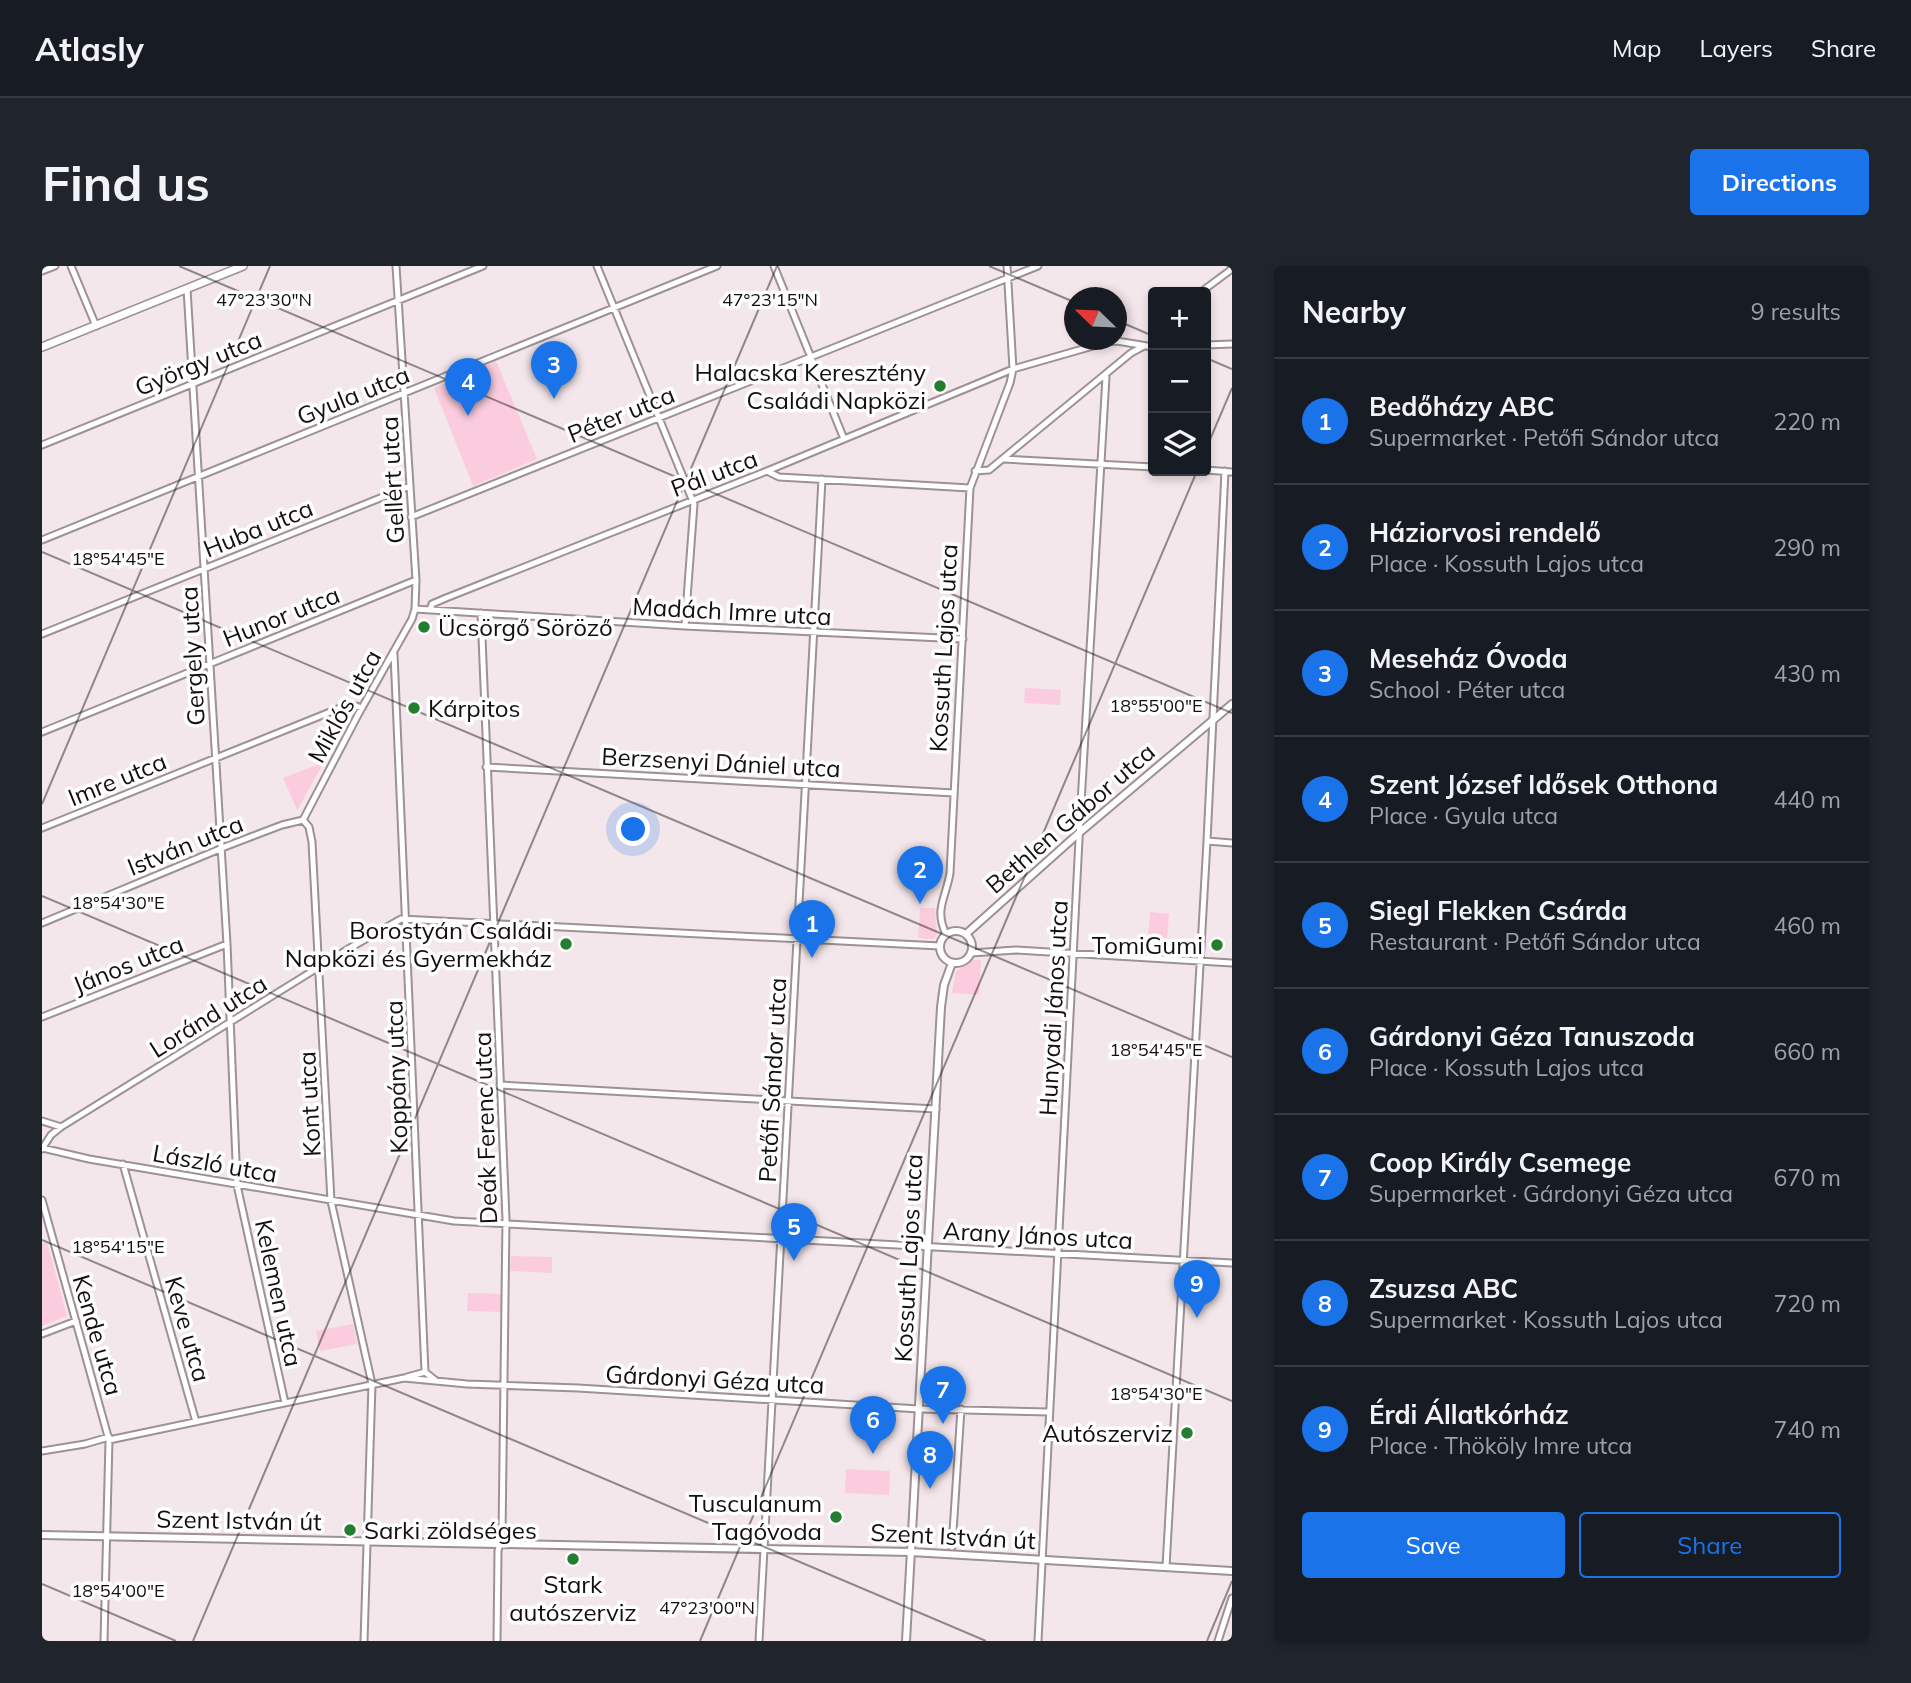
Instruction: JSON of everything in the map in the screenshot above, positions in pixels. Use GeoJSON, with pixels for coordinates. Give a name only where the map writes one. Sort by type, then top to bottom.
{"type":"FeatureCollection","features":[{"type":"Feature","properties":{"kind":"main road"},"geometry":{"type":"LineString","coordinates":[[42,347],[243,266]]}},
{"type":"Feature","properties":{"kind":"street"},"geometry":{"type":"LineString","coordinates":[[42,271],[55,266]]}},
{"type":"Feature","properties":{"kind":"street"},"geometry":{"type":"LineString","coordinates":[[71,266],[96,326]]}},
{"type":"Feature","properties":{"kind":"street","name":"Gellért utca"},"geometry":{"type":"LineString","coordinates":[[396,266],[416,580],[415,609]]}},
{"type":"Feature","properties":{"kind":"street","name":"György utca"},"geometry":{"type":"LineString","coordinates":[[42,445],[483,266]]}},
{"type":"Feature","properties":{"kind":"street"},"geometry":{"type":"LineString","coordinates":[[597,266],[695,508],[685,626]]}},
{"type":"Feature","properties":{"kind":"street","name":"Gyula utca"},"geometry":{"type":"LineString","coordinates":[[42,540],[717,266]]}},
{"type":"Feature","properties":{"kind":"street"},"geometry":{"type":"LineString","coordinates":[[774,266],[844,439]]}},
{"type":"Feature","properties":{"kind":"street"},"geometry":{"type":"LineString","coordinates":[[1007,266],[1013,369]]}},
{"type":"Feature","properties":{"kind":"street","name":"Péter utca"},"geometry":{"type":"LineString","coordinates":[[411,517],[1038,266]]}},
{"type":"Feature","properties":{"kind":"street"},"geometry":{"type":"LineString","coordinates":[[1207,287],[1232,270]]}},
{"type":"Feature","properties":{"kind":"street","name":"Gergely utca"},"geometry":{"type":"LineString","coordinates":[[187,289],[230,1022]]}},
{"type":"Feature","properties":{"kind":"street","name":"Pál utca"},"geometry":{"type":"LineString","coordinates":[[430,610],[432,604],[767,471],[1013,369],[1107,342],[1148,346]]}},
{"type":"Feature","properties":{"kind":"street"},"geometry":{"type":"LineString","coordinates":[[1211,345],[1232,344]]}},
{"type":"Feature","properties":{"kind":"street"},"geometry":{"type":"LineString","coordinates":[[975,471],[989,470],[1004,459],[1106,377],[1131,353],[1144,346]]}},
{"type":"Feature","properties":{"kind":"street","name":"Kossuth Lajos utca"},"geometry":{"type":"LineString","coordinates":[[946,934],[940,919],[940,906],[950,873],[970,488],[1013,369]]}},
{"type":"Feature","properties":{"kind":"street","name":"Hunyadi János utca"},"geometry":{"type":"LineString","coordinates":[[1038,1641],[1079,833],[1106,377]]}},
{"type":"Feature","properties":{"kind":"street"},"geometry":{"type":"LineString","coordinates":[[1004,459],[1148,467]]}},
{"type":"Feature","properties":{"kind":"street"},"geometry":{"type":"LineString","coordinates":[[1211,470],[1232,471]]}},
{"type":"Feature","properties":{"kind":"street"},"geometry":{"type":"LineString","coordinates":[[767,471],[779,477],[970,488]]}},
{"type":"Feature","properties":{"kind":"street"},"geometry":{"type":"LineString","coordinates":[[1166,1567],[1225,471]]}},
{"type":"Feature","properties":{"kind":"street","name":"Petőfi Sándor utca"},"geometry":{"type":"LineString","coordinates":[[759,1641],[822,479]]}},
{"type":"Feature","properties":{"kind":"street","name":"Huba utca"},"geometry":{"type":"LineString","coordinates":[[42,634],[410,486]]}},
{"type":"Feature","properties":{"kind":"street","name":"Hunor utca"},"geometry":{"type":"LineString","coordinates":[[42,732],[416,580]]}},
{"type":"Feature","properties":{"kind":"street","name":"Madách Imre utca"},"geometry":{"type":"LineString","coordinates":[[415,609],[685,626],[963,639]]}},
{"type":"Feature","properties":{"kind":"street","name":"Miklós utca"},"geometry":{"type":"LineString","coordinates":[[303,820],[415,609]]}},
{"type":"Feature","properties":{"kind":"street","name":"Deák Ferenc utca"},"geometry":{"type":"LineString","coordinates":[[481,613],[506,1224],[505,1385],[497,1641]]}},
{"type":"Feature","properties":{"kind":"street","name":"Koppány utca"},"geometry":{"type":"LineString","coordinates":[[394,653],[425,1372]]}},
{"type":"Feature","properties":{"kind":"street","name":"Bethlen Gábor utca"},"geometry":{"type":"LineString","coordinates":[[966,934],[1079,833],[1232,704]]}},
{"type":"Feature","properties":{"kind":"street","name":"Imre utca"},"geometry":{"type":"LineString","coordinates":[[42,828],[345,706],[355,705],[362,708]]}},
{"type":"Feature","properties":{"kind":"street","name":"Berzsenyi Dániel utca"},"geometry":{"type":"LineString","coordinates":[[486,767],[954,793]]}},
{"type":"Feature","properties":{"kind":"street","name":"István utca"},"geometry":{"type":"LineString","coordinates":[[42,922],[282,825],[303,820]]}},
{"type":"Feature","properties":{"kind":"street","name":"Kont utca"},"geometry":{"type":"LineString","coordinates":[[303,820],[309,827],[312,842],[331,1200],[372,1384],[364,1641]]}},
{"type":"Feature","properties":{"kind":"street"},"geometry":{"type":"LineString","coordinates":[[1207,841],[1232,843]]}},
{"type":"Feature","properties":{"kind":"street"},"geometry":{"type":"LineString","coordinates":[[407,918],[940,946]]}},
{"type":"Feature","properties":{"kind":"street","name":"Loránd utca"},"geometry":{"type":"LineString","coordinates":[[42,1148],[61,1127],[398,920],[407,918]]}},
{"type":"Feature","properties":{"kind":"street"},"geometry":{"type":"LineString","coordinates":[[971,953],[971,943],[966,934],[956,931],[946,934],[940,946],[943,956],[952,962],[961,962],[971,953],[1016,950],[1232,963]]}},
{"type":"Feature","properties":{"kind":"street","name":"János utca"},"geometry":{"type":"LineString","coordinates":[[42,1017],[227,944]]}},
{"type":"Feature","properties":{"kind":"street","name":"Kossuth Lajos utca"},"geometry":{"type":"LineString","coordinates":[[906,1641],[942,1007],[944,985],[952,962]]}},
{"type":"Feature","properties":{"kind":"street","name":"Kelemen utca"},"geometry":{"type":"LineString","coordinates":[[230,1022],[237,1185],[285,1403]]}},
{"type":"Feature","properties":{"kind":"street"},"geometry":{"type":"LineString","coordinates":[[500,1085],[936,1109]]}},
{"type":"Feature","properties":{"kind":"street"},"geometry":{"type":"LineString","coordinates":[[42,1121],[61,1127]]}},
{"type":"Feature","properties":{"kind":"street","name":"László utca"},"geometry":{"type":"LineString","coordinates":[[42,1148],[237,1185],[454,1221],[506,1224]]}},
{"type":"Feature","properties":{"kind":"street","name":"Keve utca"},"geometry":{"type":"LineString","coordinates":[[123,1164],[196,1422]]}},
{"type":"Feature","properties":{"kind":"street","name":"Kende utca"},"geometry":{"type":"LineString","coordinates":[[42,1200],[49,1237],[109,1438],[104,1641]]}},
{"type":"Feature","properties":{"kind":"street","name":"Arany János utca"},"geometry":{"type":"LineString","coordinates":[[506,1224],[1232,1263]]}},
{"type":"Feature","properties":{"kind":"street"},"geometry":{"type":"LineString","coordinates":[[42,1334],[76,1321]]}},
{"type":"Feature","properties":{"kind":"street"},"geometry":{"type":"LineString","coordinates":[[42,1451],[196,1422],[425,1372],[435,1380]]}},
{"type":"Feature","properties":{"kind":"street","name":"Gárdonyi Géza utca"},"geometry":{"type":"LineString","coordinates":[[404,1378],[919,1409],[1049,1412]]}},
{"type":"Feature","properties":{"kind":"street"},"geometry":{"type":"LineString","coordinates":[[952,1547],[961,1409]]}},
{"type":"Feature","properties":{"kind":"street","name":"Szent István út"},"geometry":{"type":"LineString","coordinates":[[42,1535],[911,1552],[1232,1571]]}},
{"type":"Feature","properties":{"kind":"street"},"geometry":{"type":"LineString","coordinates":[[1218,1641],[1232,1598]]}},
{"type":"Feature","properties":{"kind":"shaded area"},"geometry":{"type":"Polygon","coordinates":[[[496,361],[537,459],[473,486],[434,388],[496,361]]]}},
{"type":"Feature","properties":{"kind":"shaded area"},"geometry":{"type":"Polygon","coordinates":[[[1025,688],[1061,690],[1060,705],[1024,703],[1025,688]]]}},
{"type":"Feature","properties":{"kind":"shaded area"},"geometry":{"type":"Polygon","coordinates":[[[324,762],[299,807],[297,810],[283,778],[324,762]]]}},
{"type":"Feature","properties":{"kind":"shaded area"},"geometry":{"type":"Polygon","coordinates":[[[920,908],[935,908],[937,936],[933,939],[918,938],[920,908]]]}},
{"type":"Feature","properties":{"kind":"shaded area"},"geometry":{"type":"Polygon","coordinates":[[[1150,912],[1169,914],[1166,952],[1147,951],[1150,912]]]}},
{"type":"Feature","properties":{"kind":"shaded area"},"geometry":{"type":"Polygon","coordinates":[[[973,960],[981,960],[979,995],[952,993],[956,971],[973,960]]]}},
{"type":"Feature","properties":{"kind":"shaded area"},"geometry":{"type":"Polygon","coordinates":[[[47,1242],[67,1316],[42,1326],[42,1244],[47,1242]]]}},
{"type":"Feature","properties":{"kind":"shaded area"},"geometry":{"type":"Polygon","coordinates":[[[511,1256],[552,1257],[552,1273],[510,1271],[511,1256]]]}},
{"type":"Feature","properties":{"kind":"shaded area"},"geometry":{"type":"Polygon","coordinates":[[[468,1293],[502,1294],[501,1312],[467,1311],[468,1293]]]}},
{"type":"Feature","properties":{"kind":"shaded area"},"geometry":{"type":"Polygon","coordinates":[[[353,1324],[357,1344],[320,1351],[316,1331],[353,1324]]]}},
{"type":"Feature","properties":{"kind":"shaded area"},"geometry":{"type":"Polygon","coordinates":[[[846,1469],[890,1471],[889,1495],[845,1493],[846,1469]]]}},
{"type":"Feature","properties":{"kind":"place","name":"Halacska Keresztény Családi Napközi"},"geometry":{"type":"Point","coordinates":[940,386]}},
{"type":"Feature","properties":{"kind":"place","name":"Meseház Óvoda"},"geometry":{"type":"Point","coordinates":[554,399]}},
{"type":"Feature","properties":{"kind":"place","name":"Szent József Idősek Otthona"},"geometry":{"type":"Point","coordinates":[468,416]}},
{"type":"Feature","properties":{"kind":"place","name":"Ücsörgő Söröző"},"geometry":{"type":"Point","coordinates":[424,627]}},
{"type":"Feature","properties":{"kind":"place","name":"Kárpitos"},"geometry":{"type":"Point","coordinates":[414,708]}},
{"type":"Feature","properties":{"kind":"place","name":"Háziorvosi rendelő"},"geometry":{"type":"Point","coordinates":[920,904]}},
{"type":"Feature","properties":{"kind":"place","name":"Borostyán Családi Napközi és Gyermekház"},"geometry":{"type":"Point","coordinates":[566,944]}},
{"type":"Feature","properties":{"kind":"place","name":"TomiGumi"},"geometry":{"type":"Point","coordinates":[1217,945]}},
{"type":"Feature","properties":{"kind":"place","name":"Bedőházy ABC"},"geometry":{"type":"Point","coordinates":[812,958]}},
{"type":"Feature","properties":{"kind":"place","name":"Siegl Flekken Csárda"},"geometry":{"type":"Point","coordinates":[794,1261]}},
{"type":"Feature","properties":{"kind":"place","name":"Érdi Állatkórház"},"geometry":{"type":"Point","coordinates":[1197,1318]}},
{"type":"Feature","properties":{"kind":"place","name":"Coop Király Csemege"},"geometry":{"type":"Point","coordinates":[943,1424]}},
{"type":"Feature","properties":{"kind":"place","name":"Autószerviz"},"geometry":{"type":"Point","coordinates":[1187,1433]}},
{"type":"Feature","properties":{"kind":"place","name":"Gárdonyi Géza Tanuszoda"},"geometry":{"type":"Point","coordinates":[873,1454]}},
{"type":"Feature","properties":{"kind":"place","name":"Zsuzsa ABC"},"geometry":{"type":"Point","coordinates":[930,1489]}},
{"type":"Feature","properties":{"kind":"place","name":"Tusculanum Tagóvoda"},"geometry":{"type":"Point","coordinates":[836,1517]}},
{"type":"Feature","properties":{"kind":"place","name":"Sarki zöldséges"},"geometry":{"type":"Point","coordinates":[350,1530]}},
{"type":"Feature","properties":{"kind":"place","name":"Stark autószerviz"},"geometry":{"type":"Point","coordinates":[573,1559]}}]}
